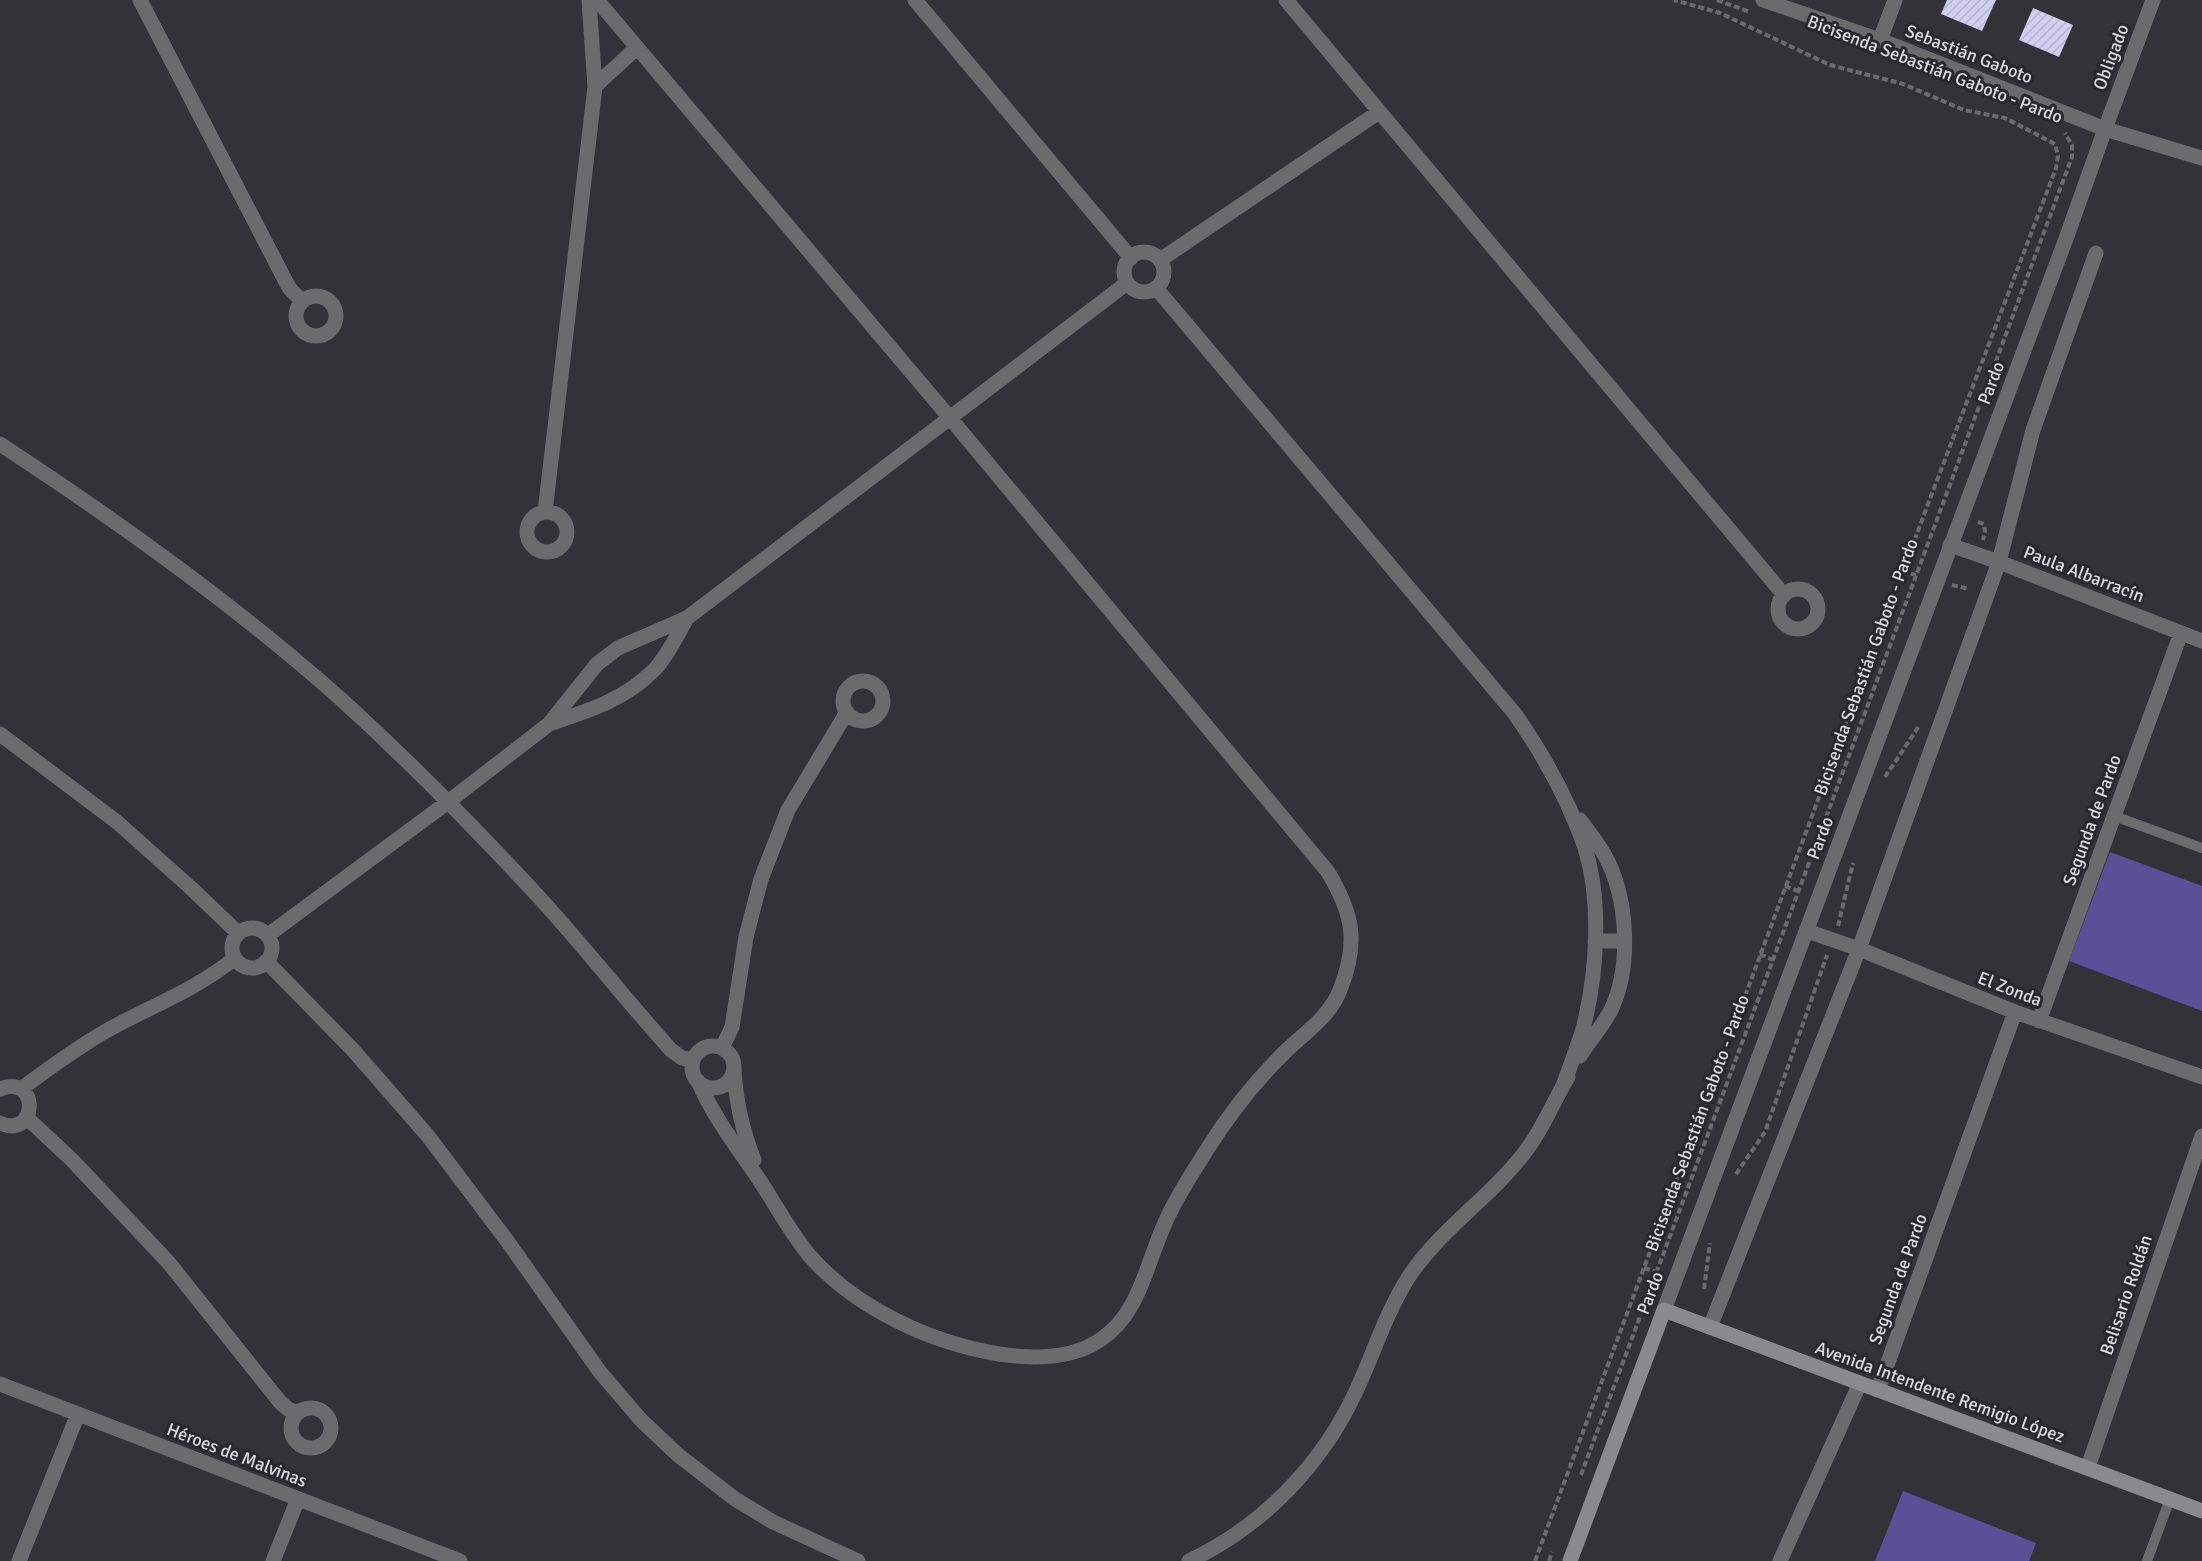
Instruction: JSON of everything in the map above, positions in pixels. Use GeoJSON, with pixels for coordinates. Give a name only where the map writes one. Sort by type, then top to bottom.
{"type":"FeatureCollection","features":[{"type":"Feature","properties":{"kind":"main road","name":"Avenida Intendente Remigio López"},"geometry":{"type":"LineString","coordinates":[[1664,1310],[2202,1510]]}},
{"type":"Feature","properties":{"kind":"main road","name":"Pardo"},"geometry":{"type":"LineString","coordinates":[[1570,1561],[1664,1310]]}},
{"type":"Feature","properties":{"kind":"street"},"geometry":{"type":"LineString","coordinates":[[140,0],[285,280],[302,301]]}},
{"type":"Feature","properties":{"kind":"street"},"geometry":{"type":"LineString","coordinates":[[545,512],[595,87],[589,0]]}},
{"type":"Feature","properties":{"kind":"street"},"geometry":{"type":"LineString","coordinates":[[597,0],[950,418],[1328,872],[1342,896],[1351,925],[1351,946],[1347,971],[1333,1006],[1234,1109],[1209,1145],[1165,1223],[1141,1287],[1129,1309],[1112,1331],[1098,1342],[1076,1351],[1052,1356],[981,1351],[913,1328],[848,1290],[810,1256],[709,1106],[693,1072],[693,1060],[705,1047],[722,1048],[731,1055],[738,1112],[765,1188]]}},
{"type":"Feature","properties":{"kind":"street"},"geometry":{"type":"LineString","coordinates":[[915,0],[1131,258]]}},
{"type":"Feature","properties":{"kind":"street"},"geometry":{"type":"LineString","coordinates":[[1286,0],[1784,595]]}},
{"type":"Feature","properties":{"kind":"street","name":"Sebastián Gaboto"},"geometry":{"type":"LineString","coordinates":[[1763,0],[1880,40],[2105,129],[2202,158]]}},
{"type":"Feature","properties":{"kind":"street"},"geometry":{"type":"LineString","coordinates":[[1880,40],[1895,0]]}},
{"type":"Feature","properties":{"kind":"street","name":"Obligado"},"geometry":{"type":"LineString","coordinates":[[2105,129],[2153,0]]}},
{"type":"Feature","properties":{"kind":"street"},"geometry":{"type":"LineString","coordinates":[[595,87],[608,72],[627,59],[636,47]]}},
{"type":"Feature","properties":{"kind":"street"},"geometry":{"type":"LineString","coordinates":[[1160,260],[1379,112]]}},
{"type":"Feature","properties":{"kind":"street","name":"Pardo"},"geometry":{"type":"LineString","coordinates":[[1664,1310],[2084,192],[2105,129]]}},
{"type":"Feature","properties":{"kind":"street"},"geometry":{"type":"LineString","coordinates":[[1143,252],[1160,260],[1164,272],[1161,284],[1156,288],[1144,292],[1138,291],[1127,283],[1125,270],[1131,258],[1143,252]]}},
{"type":"Feature","properties":{"kind":"street"},"geometry":{"type":"LineString","coordinates":[[1710,1327],[1859,949],[1999,562],[2033,430],[2096,253]]}},
{"type":"Feature","properties":{"kind":"street"},"geometry":{"type":"LineString","coordinates":[[268,935],[549,724],[597,664],[618,648],[687,618],[1127,283]]}},
{"type":"Feature","properties":{"kind":"street"},"geometry":{"type":"LineString","coordinates":[[1156,288],[1515,714],[1536,745],[1568,804],[1605,855],[1617,885],[1624,919],[1624,954],[1611,1011],[1587,1045],[1526,1151],[1504,1176],[1451,1226],[1409,1277],[1390,1308],[1357,1390],[1323,1451],[1298,1480],[1265,1512],[1229,1540],[1189,1561]]}},
{"type":"Feature","properties":{"kind":"street"},"geometry":{"type":"LineString","coordinates":[[0,444],[158,553],[242,616],[344,702],[448,802],[536,894],[671,1050],[682,1058],[693,1060]]}},
{"type":"Feature","properties":{"kind":"street","name":"Paula Albarracín"},"geometry":{"type":"LineString","coordinates":[[1950,545],[2202,641]]}},
{"type":"Feature","properties":{"kind":"street"},"geometry":{"type":"LineString","coordinates":[[549,724],[598,708],[614,700],[642,680],[664,658],[687,618]]}},
{"type":"Feature","properties":{"kind":"street","name":"Segunda de Pardo"},"geometry":{"type":"LineString","coordinates":[[2039,1021],[2181,633]]}},
{"type":"Feature","properties":{"kind":"street"},"geometry":{"type":"LineString","coordinates":[[722,1048],[732,1027],[746,937],[761,879],[788,810],[847,712]]}},
{"type":"Feature","properties":{"kind":"street"},"geometry":{"type":"LineString","coordinates":[[0,734],[117,822],[238,933]]}},
{"type":"Feature","properties":{"kind":"street"},"geometry":{"type":"LineString","coordinates":[[1563,1086],[1582,1029],[1590,991],[1595,941],[1594,900],[1585,850],[1568,804]]}},
{"type":"Feature","properties":{"kind":"street"},"geometry":{"type":"LineString","coordinates":[[250,928],[263,931],[268,935],[272,947],[266,962],[252,968],[245,966],[235,958],[232,945],[238,933],[250,928]]}},
{"type":"Feature","properties":{"kind":"street","name":"El Zonda"},"geometry":{"type":"LineString","coordinates":[[1806,931],[1859,949],[2039,1021],[2202,1077]]}},
{"type":"Feature","properties":{"kind":"street"},"geometry":{"type":"LineString","coordinates":[[1595,941],[1624,941]]}},
{"type":"Feature","properties":{"kind":"street"},"geometry":{"type":"LineString","coordinates":[[21,1089],[104,1032],[189,990],[211,977],[235,958]]}},
{"type":"Feature","properties":{"kind":"street"},"geometry":{"type":"LineString","coordinates":[[266,962],[353,1050],[428,1136],[496,1226],[600,1372],[641,1420],[678,1455],[735,1499],[772,1522],[858,1561]]}},
{"type":"Feature","properties":{"kind":"street","name":"Segunda de Pardo"},"geometry":{"type":"LineString","coordinates":[[1878,1390],[2015,1012]]}},
{"type":"Feature","properties":{"kind":"street"},"geometry":{"type":"LineString","coordinates":[[698,1081],[707,1087],[721,1086],[728,1082],[734,1069]]}},
{"type":"Feature","properties":{"kind":"street"},"geometry":{"type":"LineString","coordinates":[[0,1123],[16,1125],[26,1118],[29,1112],[29,1099],[21,1089],[8,1086],[1,1088]]}},
{"type":"Feature","properties":{"kind":"street"},"geometry":{"type":"LineString","coordinates":[[26,1118],[72,1160],[169,1263],[280,1402],[288,1409],[298,1413]]}},
{"type":"Feature","properties":{"kind":"street","name":"Belisario Roldán"},"geometry":{"type":"LineString","coordinates":[[2088,1467],[2202,1136]]}},
{"type":"Feature","properties":{"kind":"street"},"geometry":{"type":"LineString","coordinates":[[1780,1561],[1860,1383]]}},
{"type":"Feature","properties":{"kind":"street","name":"Héroes de Malvinas"},"geometry":{"type":"LineString","coordinates":[[0,1384],[460,1561]]}},
{"type":"Feature","properties":{"kind":"street"},"geometry":{"type":"LineString","coordinates":[[19,1561],[78,1414]]}},
{"type":"Feature","properties":{"kind":"street"},"geometry":{"type":"LineString","coordinates":[[273,1561],[298,1499]]}},
{"type":"Feature","properties":{"kind":"lane"},"geometry":{"type":"LineString","coordinates":[[2114,816],[2202,848]]}},
{"type":"Feature","properties":{"kind":"lane"},"geometry":{"type":"LineString","coordinates":[[2147,1561],[2170,1498]]}},
{"type":"Feature","properties":{"kind":"path"},"geometry":{"type":"LineString","coordinates":[[1534,1561],[1928,504],[2056,168],[2058,156],[2055,144],[2005,118],[1964,110],[1903,84],[1830,65],[1720,13],[1674,0]]}},
{"type":"Feature","properties":{"kind":"path"},"geometry":{"type":"LineString","coordinates":[[1717,0],[1750,13]]}},
{"type":"Feature","properties":{"kind":"path","name":"Bicisenda Sebastián Gaboto - Pardo"},"geometry":{"type":"LineString","coordinates":[[1577,1485],[2072,157],[2072,145],[2063,131]]}},
{"type":"Feature","properties":{"kind":"path"},"geometry":{"type":"LineString","coordinates":[[1928,504],[1984,524],[1985,532],[1970,590]]}},
{"type":"Feature","properties":{"kind":"path"},"geometry":{"type":"LineString","coordinates":[[1883,781],[1920,723]]}},
{"type":"Feature","properties":{"kind":"path"},"geometry":{"type":"LineString","coordinates":[[1732,1184],[1736,1174],[1765,1132],[1839,925],[1854,858]]}},
{"type":"Feature","properties":{"kind":"path"},"geometry":{"type":"LineString","coordinates":[[1693,1321],[1704,1288],[1708,1255],[1714,1234]]}},
{"type":"Feature","properties":{"kind":"path"},"geometry":{"type":"LineString","coordinates":[[1549,1561],[1553,1550]]}},
{"type":"Feature","properties":{"kind":"shaded area"},"geometry":{"type":"Polygon","coordinates":[[[2110,852],[2202,886],[2202,1011],[2069,961],[2110,852]]]}},
{"type":"Feature","properties":{"kind":"shaded area"},"geometry":{"type":"Polygon","coordinates":[[[1903,1491],[2036,1543],[2029,1561],[1875,1561],[1903,1491]]]}},
{"type":"Feature","properties":{"kind":"building"},"geometry":{"type":"Polygon","coordinates":[[[1947,0],[1996,0],[1982,31],[1941,14],[1947,0]]]}},
{"type":"Feature","properties":{"kind":"building"},"geometry":{"type":"Polygon","coordinates":[[[2033,8],[2073,25],[2059,57],[2019,40],[2033,8]]]}}]}
